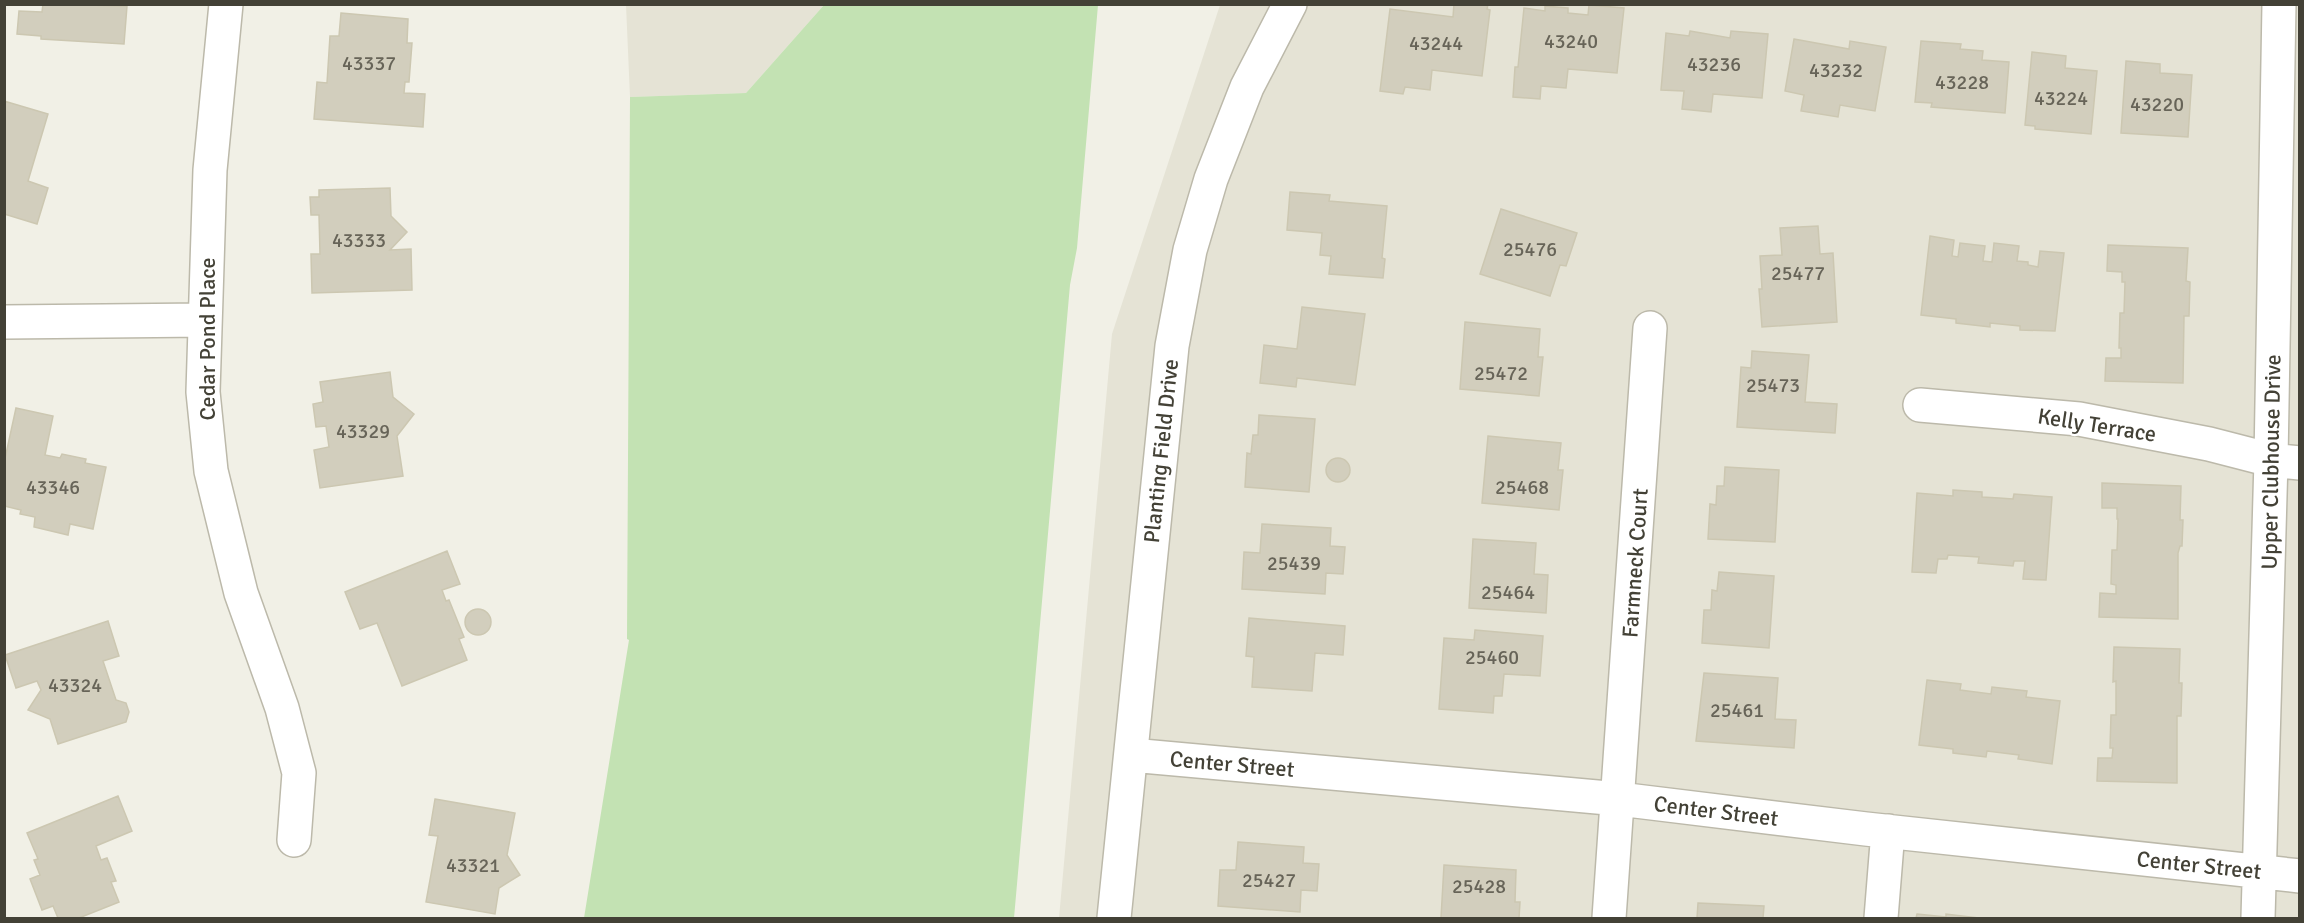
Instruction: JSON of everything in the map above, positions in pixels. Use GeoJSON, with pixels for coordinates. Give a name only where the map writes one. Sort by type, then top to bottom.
{"type":"FeatureCollection","features":[{"type":"Feature","properties":{"kind":"street","name":"Cedar Pond Place"},"geometry":{"type":"LineString","coordinates":[[226,4],[210,170],[203,392],[211,471],[241,593],[282,708],[299,773],[294,840]]}},
{"type":"Feature","properties":{"kind":"street","name":"Planting Field Drive"},"geometry":{"type":"LineString","coordinates":[[1114,918],[1172,346],[1190,250],[1211,178],[1247,87],[1290,4]]}},
{"type":"Feature","properties":{"kind":"street","name":"Upper Clubhouse Drive"},"geometry":{"type":"LineString","coordinates":[[2258,918],[2285,462],[2279,4]]}},
{"type":"Feature","properties":{"kind":"street"},"geometry":{"type":"LineString","coordinates":[[4,322],[204,320]]}},
{"type":"Feature","properties":{"kind":"street","name":"Farmneck Court"},"geometry":{"type":"LineString","coordinates":[[1609,918],[1650,328]]}},
{"type":"Feature","properties":{"kind":"street","name":"Kelly Terrace"},"geometry":{"type":"LineString","coordinates":[[1920,405],[2079,419],[2208,444],[2285,462]]}},
{"type":"Feature","properties":{"kind":"street","name":"Center Street"},"geometry":{"type":"LineString","coordinates":[[1131,755],[1619,799],[2300,876]]}},
{"type":"Feature","properties":{"kind":"street"},"geometry":{"type":"LineString","coordinates":[[1881,918],[1888,831]]}},
{"type":"Feature","properties":{"kind":"shaded area"},"geometry":{"type":"Polygon","coordinates":[[[626,5],[824,5],[746,93],[630,97],[626,5]]]}},
{"type":"Feature","properties":{"kind":"shaded area"},"geometry":{"type":"Polygon","coordinates":[[[1220,5],[2299,5],[2299,918],[1059,918],[1112,334],[1220,5]]]}},
{"type":"Feature","properties":{"kind":"green space"},"geometry":{"type":"Polygon","coordinates":[[[824,5],[1098,5],[1077,248],[1070,285],[1014,918],[584,918],[629,640],[627,639],[630,97],[746,93],[824,5]]]}},
{"type":"Feature","properties":{"kind":"building"},"geometry":{"type":"Polygon","coordinates":[[[43,4],[127,6],[124,44],[41,39],[41,36],[17,34],[19,11],[42,12],[43,4]]]}},
{"type":"Feature","properties":{"kind":"building"},"geometry":{"type":"Polygon","coordinates":[[[1454,4],[1488,4],[1487,9],[1490,10],[1482,76],[1432,70],[1430,90],[1405,87],[1403,94],[1380,91],[1390,9],[1453,17],[1454,4]]]}},
{"type":"Feature","properties":{"kind":"building"},"geometry":{"type":"Polygon","coordinates":[[[1589,5],[1624,8],[1617,73],[1568,69],[1566,88],[1541,86],[1540,99],[1513,97],[1524,8],[1545,11],[1545,6],[1568,8],[1568,13],[1588,15],[1589,5]]]}},
{"type":"Feature","properties":{"kind":"building"},"geometry":{"type":"Polygon","coordinates":[[[341,13],[408,19],[407,43],[412,43],[409,82],[405,82],[404,93],[425,94],[423,127],[314,119],[317,82],[327,83],[330,36],[339,36],[341,13]]]}},
{"type":"Feature","properties":{"kind":"building"},"geometry":{"type":"Polygon","coordinates":[[[1690,31],[1730,38],[1731,31],[1768,34],[1762,98],[1713,94],[1711,112],[1682,109],[1684,91],[1661,90],[1666,33],[1689,36],[1690,31]]]}},
{"type":"Feature","properties":{"kind":"building"},"geometry":{"type":"Polygon","coordinates":[[[1794,39],[1849,49],[1850,41],[1886,47],[1875,111],[1840,105],[1838,117],[1801,111],[1804,95],[1785,91],[1794,39]]]}},
{"type":"Feature","properties":{"kind":"building"},"geometry":{"type":"Polygon","coordinates":[[[1921,41],[1961,44],[1960,49],[1983,51],[1982,60],[2009,62],[2005,113],[1931,107],[1932,103],[1915,102],[1921,41]]]}},
{"type":"Feature","properties":{"kind":"building"},"geometry":{"type":"Polygon","coordinates":[[[2032,52],[2066,56],[2065,68],[2097,71],[2091,134],[2035,129],[2035,126],[2025,125],[2032,52]]]}},
{"type":"Feature","properties":{"kind":"building"},"geometry":{"type":"Polygon","coordinates":[[[2126,61],[2160,64],[2160,73],[2192,75],[2188,137],[2121,133],[2126,61]]]}},
{"type":"Feature","properties":{"kind":"building"},"geometry":{"type":"Polygon","coordinates":[[[4,101],[48,114],[28,181],[48,188],[37,224],[4,214],[4,101]]]}},
{"type":"Feature","properties":{"kind":"building"},"geometry":{"type":"Polygon","coordinates":[[[390,188],[391,216],[407,232],[390,250],[411,249],[412,290],[312,293],[311,254],[320,254],[319,215],[311,215],[310,197],[319,197],[319,190],[390,188]]]}},
{"type":"Feature","properties":{"kind":"building"},"geometry":{"type":"Polygon","coordinates":[[[1290,192],[1330,195],[1329,201],[1387,206],[1382,258],[1385,259],[1383,278],[1329,274],[1331,256],[1320,255],[1322,233],[1287,230],[1290,192]]]}},
{"type":"Feature","properties":{"kind":"building"},"geometry":{"type":"Polygon","coordinates":[[[1501,209],[1577,233],[1566,266],[1560,265],[1550,296],[1480,274],[1501,209]]]}},
{"type":"Feature","properties":{"kind":"building"},"geometry":{"type":"Polygon","coordinates":[[[1818,226],[1820,254],[1833,253],[1837,322],[1762,327],[1759,289],[1762,289],[1760,256],[1782,255],[1780,228],[1818,226]]]}},
{"type":"Feature","properties":{"kind":"building"},"geometry":{"type":"Polygon","coordinates":[[[1930,236],[1954,240],[1952,256],[1958,257],[1960,243],[1985,246],[1983,261],[1992,262],[1994,243],[2019,246],[2017,261],[2028,262],[2028,265],[2038,267],[2040,251],[2064,253],[2055,331],[2020,330],[2020,326],[1990,323],[1990,327],[1956,323],[1956,319],[1921,315],[1930,236]]]}},
{"type":"Feature","properties":{"kind":"building"},"geometry":{"type":"Polygon","coordinates":[[[2108,245],[2188,248],[2186,281],[2190,282],[2189,316],[2184,316],[2183,383],[2105,381],[2106,358],[2121,358],[2120,313],[2124,313],[2125,282],[2122,282],[2122,272],[2107,271],[2108,245]]]}},
{"type":"Feature","properties":{"kind":"building"},"geometry":{"type":"Polygon","coordinates":[[[1302,307],[1365,314],[1355,385],[1297,378],[1296,387],[1260,383],[1264,345],[1297,349],[1302,307]]]}},
{"type":"Feature","properties":{"kind":"building"},"geometry":{"type":"Polygon","coordinates":[[[1465,322],[1540,329],[1538,357],[1543,357],[1539,396],[1460,389],[1465,322]]]}},
{"type":"Feature","properties":{"kind":"building"},"geometry":{"type":"Polygon","coordinates":[[[1752,351],[1809,355],[1805,402],[1837,404],[1835,433],[1737,427],[1741,367],[1751,368],[1752,351]]]}},
{"type":"Feature","properties":{"kind":"building"},"geometry":{"type":"Polygon","coordinates":[[[390,372],[393,397],[414,414],[397,436],[403,476],[320,488],[314,450],[329,447],[326,426],[316,427],[313,404],[323,402],[320,382],[390,372]]]}},
{"type":"Feature","properties":{"kind":"building"},"geometry":{"type":"Polygon","coordinates":[[[16,408],[53,416],[45,455],[60,458],[62,454],[86,459],[85,463],[106,467],[93,529],[70,524],[68,535],[34,527],[35,517],[20,514],[21,510],[4,506],[4,463],[16,408]]]}},
{"type":"Feature","properties":{"kind":"building"},"geometry":{"type":"Polygon","coordinates":[[[1259,415],[1315,419],[1309,492],[1245,487],[1247,453],[1251,454],[1253,435],[1258,435],[1259,415]]]}},
{"type":"Feature","properties":{"kind":"building"},"geometry":{"type":"Polygon","coordinates":[[[1488,436],[1561,443],[1558,470],[1563,470],[1559,510],[1482,503],[1488,436]]]}},
{"type":"Feature","properties":{"kind":"building"},"geometry":{"type":"Polygon","coordinates":[[[1338,458],[1343,459],[1349,465],[1349,475],[1343,481],[1338,482],[1333,481],[1327,475],[1326,470],[1327,465],[1333,459],[1338,458]]]}},
{"type":"Feature","properties":{"kind":"building"},"geometry":{"type":"Polygon","coordinates":[[[1725,467],[1779,470],[1775,542],[1708,539],[1710,504],[1716,505],[1717,486],[1724,486],[1725,467]]]}},
{"type":"Feature","properties":{"kind":"building"},"geometry":{"type":"Polygon","coordinates":[[[2102,483],[2181,486],[2180,520],[2183,520],[2182,546],[2178,553],[2178,619],[2099,617],[2100,593],[2116,594],[2116,585],[2111,584],[2112,550],[2117,550],[2118,519],[2117,508],[2102,508],[2102,483]]]}},
{"type":"Feature","properties":{"kind":"building"},"geometry":{"type":"Polygon","coordinates":[[[1953,490],[1982,492],[1982,497],[2013,499],[2014,494],[2052,497],[2046,580],[2023,579],[2025,561],[2014,561],[2013,566],[1978,563],[1979,557],[1948,555],[1947,559],[1938,559],[1936,573],[1912,572],[1917,493],[1953,496],[1953,490]]]}},
{"type":"Feature","properties":{"kind":"building"},"geometry":{"type":"Polygon","coordinates":[[[1262,524],[1331,528],[1330,546],[1345,547],[1343,574],[1326,573],[1325,594],[1242,589],[1244,552],[1260,553],[1262,524]]]}},
{"type":"Feature","properties":{"kind":"building"},"geometry":{"type":"Polygon","coordinates":[[[1473,539],[1536,543],[1534,574],[1548,575],[1546,613],[1469,608],[1473,539]]]}},
{"type":"Feature","properties":{"kind":"building"},"geometry":{"type":"Polygon","coordinates":[[[447,551],[460,584],[442,590],[446,601],[449,600],[464,637],[459,639],[467,660],[402,686],[377,623],[360,629],[345,592],[447,551]]]}},
{"type":"Feature","properties":{"kind":"building"},"geometry":{"type":"Polygon","coordinates":[[[1719,572],[1774,576],[1769,648],[1702,643],[1704,610],[1711,610],[1712,590],[1717,591],[1719,572]]]}},
{"type":"Feature","properties":{"kind":"building"},"geometry":{"type":"Polygon","coordinates":[[[478,609],[487,613],[491,622],[487,631],[478,635],[469,631],[465,622],[469,613],[478,609]]]}},
{"type":"Feature","properties":{"kind":"building"},"geometry":{"type":"Polygon","coordinates":[[[1249,618],[1345,626],[1343,655],[1315,653],[1312,691],[1252,687],[1254,657],[1246,656],[1249,618]]]}},
{"type":"Feature","properties":{"kind":"building"},"geometry":{"type":"Polygon","coordinates":[[[108,621],[119,656],[103,661],[116,700],[126,703],[129,712],[126,722],[58,744],[50,719],[28,710],[41,690],[37,681],[16,688],[5,655],[108,621]]]}},
{"type":"Feature","properties":{"kind":"building"},"geometry":{"type":"Polygon","coordinates":[[[1475,630],[1543,636],[1540,676],[1504,674],[1502,696],[1494,696],[1493,713],[1439,709],[1444,638],[1474,640],[1475,630]]]}},
{"type":"Feature","properties":{"kind":"building"},"geometry":{"type":"Polygon","coordinates":[[[2114,647],[2180,649],[2179,683],[2182,683],[2181,716],[2177,716],[2177,783],[2097,781],[2098,758],[2112,758],[2111,715],[2116,715],[2116,681],[2113,682],[2114,647]]]}},
{"type":"Feature","properties":{"kind":"building"},"geometry":{"type":"Polygon","coordinates":[[[1704,673],[1778,678],[1775,719],[1796,720],[1794,748],[1696,741],[1704,673]]]}},
{"type":"Feature","properties":{"kind":"building"},"geometry":{"type":"Polygon","coordinates":[[[1927,680],[1961,684],[1960,690],[1991,694],[1992,687],[2027,691],[2026,697],[2060,701],[2052,764],[2018,759],[2019,755],[1987,751],[1986,757],[1953,753],[1953,749],[1919,745],[1927,680]]]}},
{"type":"Feature","properties":{"kind":"building"},"geometry":{"type":"Polygon","coordinates":[[[118,796],[132,831],[96,846],[101,860],[107,858],[116,881],[111,882],[119,902],[79,918],[58,918],[53,906],[42,910],[30,879],[40,875],[34,860],[38,859],[27,833],[118,796]]]}},
{"type":"Feature","properties":{"kind":"building"},"geometry":{"type":"Polygon","coordinates":[[[435,799],[515,813],[507,855],[520,875],[499,888],[495,914],[426,902],[438,836],[429,835],[435,799]]]}},
{"type":"Feature","properties":{"kind":"building"},"geometry":{"type":"Polygon","coordinates":[[[1238,842],[1304,847],[1303,863],[1319,864],[1317,891],[1301,890],[1300,912],[1218,906],[1220,870],[1236,870],[1238,842]]]}},
{"type":"Feature","properties":{"kind":"building"},"geometry":{"type":"Polygon","coordinates":[[[1444,865],[1516,870],[1515,902],[1520,902],[1519,918],[1441,918],[1444,865]]]}},
{"type":"Feature","properties":{"kind":"building"},"geometry":{"type":"Polygon","coordinates":[[[1698,903],[1764,906],[1763,918],[1697,918],[1698,903]]]}},
{"type":"Feature","properties":{"kind":"building"},"geometry":{"type":"Polygon","coordinates":[[[1917,914],[1946,917],[1946,914],[1979,918],[1916,918],[1917,914]]]}}]}
